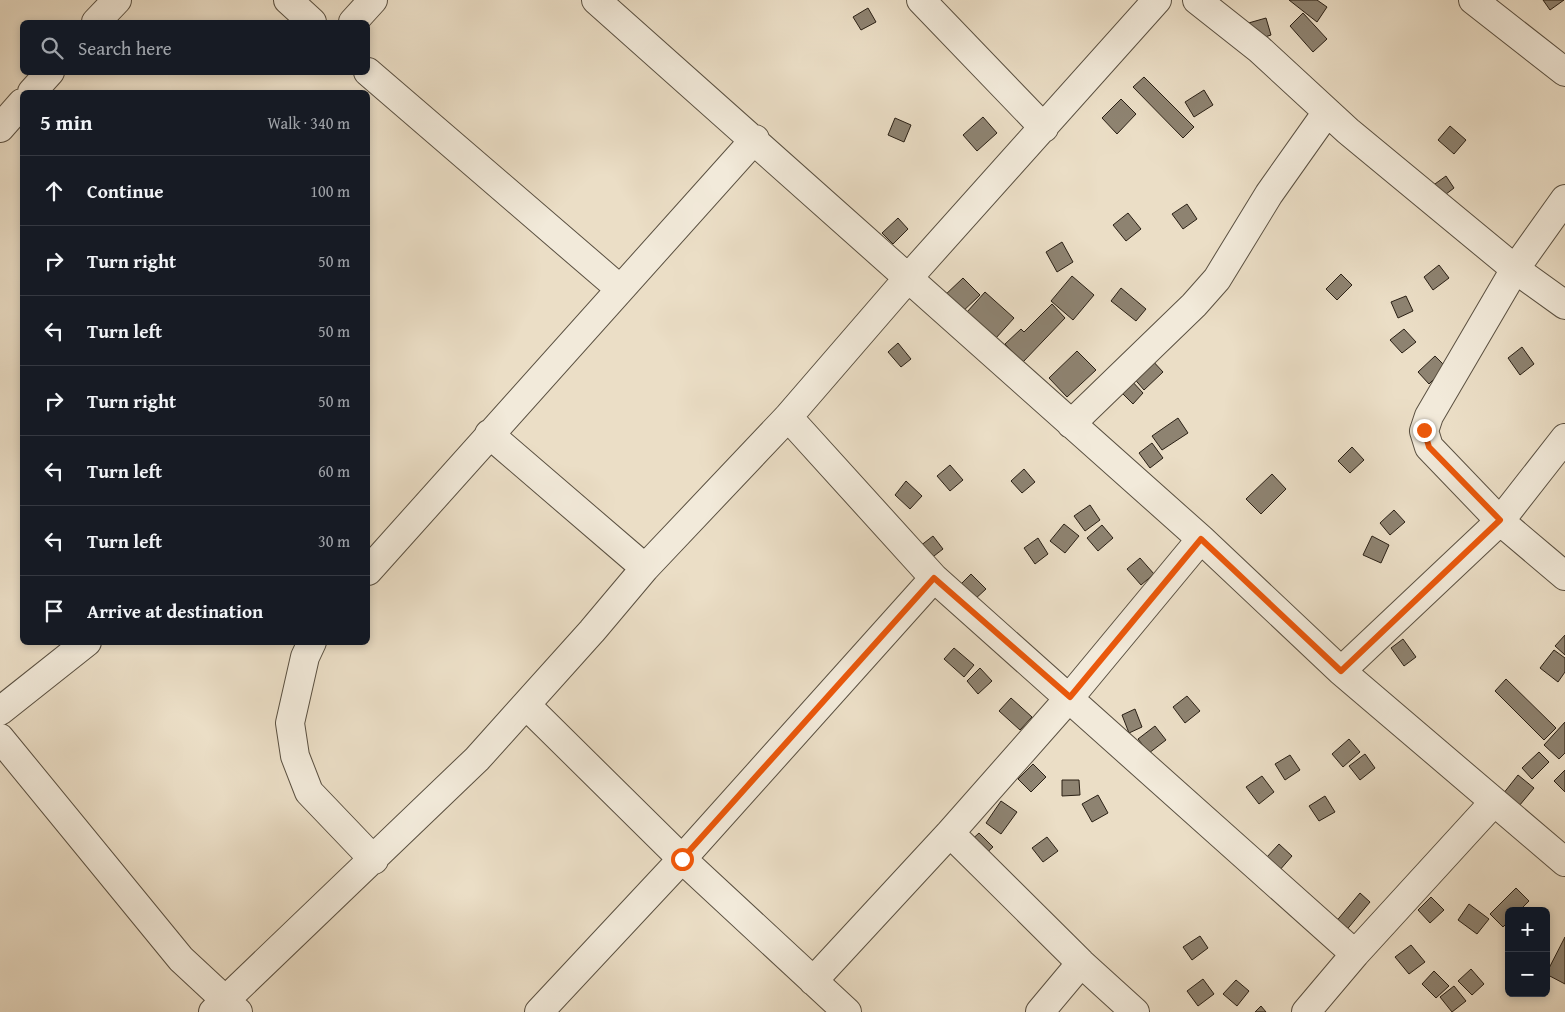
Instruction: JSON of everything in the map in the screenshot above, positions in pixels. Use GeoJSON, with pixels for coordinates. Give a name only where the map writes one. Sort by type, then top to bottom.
{"type":"FeatureCollection","features":[{"type":"Feature","properties":{"kind":"street"},"geometry":{"type":"LineString","coordinates":[[98,20],[117,0]]}},
{"type":"Feature","properties":{"kind":"street"},"geometry":{"type":"LineString","coordinates":[[288,0],[310,20]]}},
{"type":"Feature","properties":{"kind":"street"},"geometry":{"type":"LineString","coordinates":[[355,20],[373,0]]}},
{"type":"Feature","properties":{"kind":"street"},"geometry":{"type":"LineString","coordinates":[[921,0],[1044,128]]}},
{"type":"Feature","properties":{"kind":"street"},"geometry":{"type":"LineString","coordinates":[[0,738],[181,959],[225,1008],[477,759],[645,568],[788,417],[1157,0]]}},
{"type":"Feature","properties":{"kind":"street"},"geometry":{"type":"LineString","coordinates":[[1197,0],[1259,49],[1327,112],[1515,269],[1565,305]]}},
{"type":"Feature","properties":{"kind":"street"},"geometry":{"type":"LineString","coordinates":[[1473,0],[1565,72]]}},
{"type":"Feature","properties":{"kind":"street"},"geometry":{"type":"LineString","coordinates":[[610,4],[755,139],[1201,539],[1341,671],[1565,862]]}},
{"type":"Feature","properties":{"kind":"street"},"geometry":{"type":"LineString","coordinates":[[370,74],[620,289]]}},
{"type":"Feature","properties":{"kind":"street"},"geometry":{"type":"LineString","coordinates":[[34,90],[47,75]]}},
{"type":"Feature","properties":{"kind":"street"},"geometry":{"type":"LineString","coordinates":[[0,128],[20,105]]}},
{"type":"Feature","properties":{"kind":"street"},"geometry":{"type":"LineString","coordinates":[[1071,424],[1194,305],[1217,280],[1269,194],[1327,112]]}},
{"type":"Feature","properties":{"kind":"street"},"geometry":{"type":"LineString","coordinates":[[370,569],[755,139]]}},
{"type":"Feature","properties":{"kind":"street"},"geometry":{"type":"LineString","coordinates":[[1565,199],[1515,269],[1429,416],[1424,430],[1429,447],[1500,520],[1565,576]]}},
{"type":"Feature","properties":{"kind":"street"},"geometry":{"type":"LineString","coordinates":[[788,417],[934,578],[1070,697],[1355,954]]}},
{"type":"Feature","properties":{"kind":"street"},"geometry":{"type":"LineString","coordinates":[[489,434],[645,568]]}},
{"type":"Feature","properties":{"kind":"street"},"geometry":{"type":"LineString","coordinates":[[1341,671],[1500,520],[1565,438]]}},
{"type":"Feature","properties":{"kind":"street"},"geometry":{"type":"LineString","coordinates":[[813,981],[950,833],[1070,697],[1201,539]]}},
{"type":"Feature","properties":{"kind":"street"},"geometry":{"type":"LineString","coordinates":[[552,1008],[682,859],[934,578]]}},
{"type":"Feature","properties":{"kind":"street"},"geometry":{"type":"LineString","coordinates":[[0,711],[83,645]]}},
{"type":"Feature","properties":{"kind":"street"},"geometry":{"type":"LineString","coordinates":[[311,645],[305,657],[290,723],[295,756],[309,792],[374,860]]}},
{"type":"Feature","properties":{"kind":"street"},"geometry":{"type":"LineString","coordinates":[[526,705],[682,859],[847,1012]]}},
{"type":"Feature","properties":{"kind":"street"},"geometry":{"type":"LineString","coordinates":[[1306,1012],[1355,954],[1494,802]]}},
{"type":"Feature","properties":{"kind":"street"},"geometry":{"type":"LineString","coordinates":[[950,833],[1082,963],[1135,1012]]}},
{"type":"Feature","properties":{"kind":"street"},"geometry":{"type":"LineString","coordinates":[[1040,1012],[1082,963]]}},
{"type":"Feature","properties":{"kind":"building"},"geometry":{"type":"Polygon","coordinates":[[[1289,0],[1317,0],[1327,7],[1317,22],[1289,0]]]}},
{"type":"Feature","properties":{"kind":"building"},"geometry":{"type":"Polygon","coordinates":[[[1543,0],[1564,0],[1550,10],[1543,0]]]}},
{"type":"Feature","properties":{"kind":"building"},"geometry":{"type":"Polygon","coordinates":[[[868,8],[876,22],[861,30],[853,17],[868,8]]]}},
{"type":"Feature","properties":{"kind":"building"},"geometry":{"type":"Polygon","coordinates":[[[1303,13],[1327,39],[1313,52],[1290,26],[1303,13]]]}},
{"type":"Feature","properties":{"kind":"building"},"geometry":{"type":"Polygon","coordinates":[[[1266,18],[1271,35],[1250,42],[1245,24],[1266,18]]]}},
{"type":"Feature","properties":{"kind":"building"},"geometry":{"type":"Polygon","coordinates":[[[1144,77],[1194,127],[1183,138],[1133,87],[1144,77]]]}},
{"type":"Feature","properties":{"kind":"building"},"geometry":{"type":"Polygon","coordinates":[[[1204,90],[1213,105],[1194,117],[1185,102],[1204,90]]]}},
{"type":"Feature","properties":{"kind":"building"},"geometry":{"type":"Polygon","coordinates":[[[1121,99],[1136,114],[1117,134],[1102,118],[1121,99]]]}},
{"type":"Feature","properties":{"kind":"building"},"geometry":{"type":"Polygon","coordinates":[[[983,117],[997,133],[977,151],[963,135],[983,117]]]}},
{"type":"Feature","properties":{"kind":"building"},"geometry":{"type":"Polygon","coordinates":[[[895,118],[911,125],[904,142],[888,135],[895,118]]]}},
{"type":"Feature","properties":{"kind":"building"},"geometry":{"type":"Polygon","coordinates":[[[1450,126],[1466,140],[1454,154],[1438,140],[1450,126]]]}},
{"type":"Feature","properties":{"kind":"building"},"geometry":{"type":"Polygon","coordinates":[[[1446,176],[1454,188],[1437,201],[1428,189],[1446,176]]]}},
{"type":"Feature","properties":{"kind":"building"},"geometry":{"type":"Polygon","coordinates":[[[1187,204],[1197,219],[1183,229],[1172,214],[1187,204]]]}},
{"type":"Feature","properties":{"kind":"building"},"geometry":{"type":"Polygon","coordinates":[[[1128,213],[1141,229],[1126,241],[1113,225],[1128,213]]]}},
{"type":"Feature","properties":{"kind":"building"},"geometry":{"type":"Polygon","coordinates":[[[898,218],[908,229],[893,244],[882,233],[898,218]]]}},
{"type":"Feature","properties":{"kind":"building"},"geometry":{"type":"Polygon","coordinates":[[[1062,242],[1073,262],[1057,272],[1046,252],[1062,242]]]}},
{"type":"Feature","properties":{"kind":"building"},"geometry":{"type":"Polygon","coordinates":[[[1439,265],[1449,278],[1433,290],[1424,277],[1439,265]]]}},
{"type":"Feature","properties":{"kind":"building"},"geometry":{"type":"Polygon","coordinates":[[[1341,274],[1352,285],[1337,300],[1326,289],[1341,274]]]}},
{"type":"Feature","properties":{"kind":"building"},"geometry":{"type":"Polygon","coordinates":[[[1072,276],[1094,295],[1073,320],[1051,301],[1072,276]]]}},
{"type":"Feature","properties":{"kind":"building"},"geometry":{"type":"Polygon","coordinates":[[[963,278],[980,295],[959,315],[943,297],[963,278]]]}},
{"type":"Feature","properties":{"kind":"building"},"geometry":{"type":"Polygon","coordinates":[[[1121,288],[1146,309],[1136,321],[1111,301],[1121,288]]]}},
{"type":"Feature","properties":{"kind":"building"},"geometry":{"type":"Polygon","coordinates":[[[985,292],[1014,318],[996,338],[967,312],[985,292]]]}},
{"type":"Feature","properties":{"kind":"building"},"geometry":{"type":"Polygon","coordinates":[[[1406,296],[1413,311],[1398,318],[1391,302],[1406,296]]]}},
{"type":"Feature","properties":{"kind":"building"},"geometry":{"type":"Polygon","coordinates":[[[1052,304],[1065,318],[1023,362],[1005,344],[1021,329],[1024,332],[1052,304]]]}},
{"type":"Feature","properties":{"kind":"building"},"geometry":{"type":"Polygon","coordinates":[[[1404,329],[1416,342],[1402,353],[1390,340],[1404,329]]]}},
{"type":"Feature","properties":{"kind":"building"},"geometry":{"type":"Polygon","coordinates":[[[898,343],[911,359],[901,367],[888,352],[898,343]]]}},
{"type":"Feature","properties":{"kind":"building"},"geometry":{"type":"Polygon","coordinates":[[[1522,347],[1534,364],[1520,375],[1508,358],[1522,347]]]}},
{"type":"Feature","properties":{"kind":"building"},"geometry":{"type":"Polygon","coordinates":[[[1077,351],[1096,370],[1067,397],[1049,378],[1077,351]]]}},
{"type":"Feature","properties":{"kind":"building"},"geometry":{"type":"Polygon","coordinates":[[[1435,356],[1446,367],[1429,384],[1418,372],[1435,356]]]}},
{"type":"Feature","properties":{"kind":"building"},"geometry":{"type":"Polygon","coordinates":[[[1151,359],[1163,372],[1144,390],[1132,376],[1151,359]]]}},
{"type":"Feature","properties":{"kind":"building"},"geometry":{"type":"Polygon","coordinates":[[[1130,379],[1143,393],[1133,404],[1119,390],[1130,379]]]}},
{"type":"Feature","properties":{"kind":"building"},"geometry":{"type":"Polygon","coordinates":[[[1178,418],[1188,433],[1162,450],[1152,436],[1178,418]]]}},
{"type":"Feature","properties":{"kind":"building"},"geometry":{"type":"Polygon","coordinates":[[[1152,443],[1163,458],[1150,468],[1139,453],[1152,443]]]}},
{"type":"Feature","properties":{"kind":"building"},"geometry":{"type":"Polygon","coordinates":[[[1352,447],[1364,460],[1350,473],[1338,461],[1352,447]]]}},
{"type":"Feature","properties":{"kind":"building"},"geometry":{"type":"Polygon","coordinates":[[[950,465],[963,480],[950,491],[937,476],[950,465]]]}},
{"type":"Feature","properties":{"kind":"building"},"geometry":{"type":"Polygon","coordinates":[[[1024,469],[1035,482],[1022,493],[1011,481],[1024,469]]]}},
{"type":"Feature","properties":{"kind":"building"},"geometry":{"type":"Polygon","coordinates":[[[1272,474],[1286,489],[1261,514],[1246,499],[1272,474]]]}},
{"type":"Feature","properties":{"kind":"building"},"geometry":{"type":"Polygon","coordinates":[[[906,481],[922,496],[910,509],[895,495],[906,481]]]}},
{"type":"Feature","properties":{"kind":"building"},"geometry":{"type":"Polygon","coordinates":[[[1090,505],[1100,520],[1085,531],[1074,516],[1090,505]]]}},
{"type":"Feature","properties":{"kind":"building"},"geometry":{"type":"Polygon","coordinates":[[[1394,510],[1405,522],[1390,535],[1380,523],[1394,510]]]}},
{"type":"Feature","properties":{"kind":"building"},"geometry":{"type":"Polygon","coordinates":[[[1064,524],[1079,536],[1065,553],[1050,541],[1064,524]]]}},
{"type":"Feature","properties":{"kind":"building"},"geometry":{"type":"Polygon","coordinates":[[[1102,525],[1113,538],[1098,551],[1087,538],[1102,525]]]}},
{"type":"Feature","properties":{"kind":"building"},"geometry":{"type":"Polygon","coordinates":[[[933,536],[943,549],[925,563],[915,550],[933,536]]]}},
{"type":"Feature","properties":{"kind":"building"},"geometry":{"type":"Polygon","coordinates":[[[1372,536],[1389,545],[1381,563],[1363,555],[1372,536]]]}},
{"type":"Feature","properties":{"kind":"building"},"geometry":{"type":"Polygon","coordinates":[[[1038,538],[1048,554],[1035,564],[1024,548],[1038,538]]]}},
{"type":"Feature","properties":{"kind":"building"},"geometry":{"type":"Polygon","coordinates":[[[1140,558],[1154,574],[1141,585],[1127,569],[1140,558]]]}},
{"type":"Feature","properties":{"kind":"building"},"geometry":{"type":"Polygon","coordinates":[[[971,574],[986,589],[974,600],[960,585],[971,574]]]}},
{"type":"Feature","properties":{"kind":"building"},"geometry":{"type":"Polygon","coordinates":[[[1565,635],[1565,655],[1555,646],[1565,635]]]}},
{"type":"Feature","properties":{"kind":"building"},"geometry":{"type":"Polygon","coordinates":[[[1403,639],[1416,657],[1404,666],[1391,648],[1403,639]]]}},
{"type":"Feature","properties":{"kind":"building"},"geometry":{"type":"Polygon","coordinates":[[[954,648],[974,665],[964,677],[944,659],[954,648]]]}},
{"type":"Feature","properties":{"kind":"building"},"geometry":{"type":"Polygon","coordinates":[[[1554,650],[1565,658],[1565,672],[1558,682],[1540,668],[1554,650]]]}},
{"type":"Feature","properties":{"kind":"building"},"geometry":{"type":"Polygon","coordinates":[[[980,668],[992,681],[978,694],[967,681],[980,668]]]}},
{"type":"Feature","properties":{"kind":"building"},"geometry":{"type":"Polygon","coordinates":[[[1506,679],[1556,728],[1544,740],[1495,691],[1506,679]]]}},
{"type":"Feature","properties":{"kind":"building"},"geometry":{"type":"Polygon","coordinates":[[[1187,696],[1200,711],[1185,723],[1173,707],[1187,696]]]}},
{"type":"Feature","properties":{"kind":"building"},"geometry":{"type":"Polygon","coordinates":[[[1011,698],[1032,717],[1020,730],[999,711],[1011,698]]]}},
{"type":"Feature","properties":{"kind":"building"},"geometry":{"type":"Polygon","coordinates":[[[1135,709],[1142,727],[1129,733],[1122,715],[1135,709]]]}},
{"type":"Feature","properties":{"kind":"building"},"geometry":{"type":"Polygon","coordinates":[[[1565,722],[1565,753],[1559,759],[1544,745],[1565,722]]]}},
{"type":"Feature","properties":{"kind":"building"},"geometry":{"type":"Polygon","coordinates":[[[1155,726],[1166,740],[1149,753],[1138,739],[1155,726]]]}},
{"type":"Feature","properties":{"kind":"building"},"geometry":{"type":"Polygon","coordinates":[[[1349,739],[1360,752],[1343,767],[1332,754],[1349,739]]]}},
{"type":"Feature","properties":{"kind":"building"},"geometry":{"type":"Polygon","coordinates":[[[1539,752],[1549,762],[1532,779],[1522,768],[1539,752]]]}},
{"type":"Feature","properties":{"kind":"building"},"geometry":{"type":"Polygon","coordinates":[[[1365,754],[1375,768],[1360,780],[1349,766],[1365,754]]]}},
{"type":"Feature","properties":{"kind":"building"},"geometry":{"type":"Polygon","coordinates":[[[1290,755],[1300,770],[1285,780],[1275,764],[1290,755]]]}},
{"type":"Feature","properties":{"kind":"building"},"geometry":{"type":"Polygon","coordinates":[[[1033,764],[1046,777],[1031,792],[1018,779],[1033,764]]]}},
{"type":"Feature","properties":{"kind":"building"},"geometry":{"type":"Polygon","coordinates":[[[1565,770],[1565,792],[1554,781],[1565,770]]]}},
{"type":"Feature","properties":{"kind":"building"},"geometry":{"type":"Polygon","coordinates":[[[1518,775],[1534,788],[1519,806],[1503,794],[1518,775]]]}},
{"type":"Feature","properties":{"kind":"building"},"geometry":{"type":"Polygon","coordinates":[[[1262,776],[1274,792],[1259,804],[1246,787],[1262,776]]]}},
{"type":"Feature","properties":{"kind":"building"},"geometry":{"type":"Polygon","coordinates":[[[1062,780],[1079,780],[1080,795],[1062,796],[1062,780]]]}},
{"type":"Feature","properties":{"kind":"building"},"geometry":{"type":"Polygon","coordinates":[[[1098,795],[1108,813],[1092,822],[1082,804],[1098,795]]]}},
{"type":"Feature","properties":{"kind":"building"},"geometry":{"type":"Polygon","coordinates":[[[1325,796],[1335,812],[1319,821],[1309,806],[1325,796]]]}},
{"type":"Feature","properties":{"kind":"building"},"geometry":{"type":"Polygon","coordinates":[[[1001,801],[1017,812],[1001,834],[986,823],[1001,801]]]}},
{"type":"Feature","properties":{"kind":"building"},"geometry":{"type":"Polygon","coordinates":[[[979,833],[993,847],[981,858],[967,844],[979,833]]]}},
{"type":"Feature","properties":{"kind":"building"},"geometry":{"type":"Polygon","coordinates":[[[1047,837],[1058,851],[1043,862],[1032,848],[1047,837]]]}},
{"type":"Feature","properties":{"kind":"building"},"geometry":{"type":"Polygon","coordinates":[[[1279,844],[1292,856],[1279,871],[1266,858],[1279,844]]]}},
{"type":"Feature","properties":{"kind":"building"},"geometry":{"type":"Polygon","coordinates":[[[1516,888],[1529,901],[1523,907],[1505,907],[1505,925],[1503,927],[1490,914],[1516,888]]]}},
{"type":"Feature","properties":{"kind":"building"},"geometry":{"type":"Polygon","coordinates":[[[1360,893],[1370,902],[1344,933],[1334,924],[1360,893]]]}},
{"type":"Feature","properties":{"kind":"building"},"geometry":{"type":"Polygon","coordinates":[[[1431,897],[1444,910],[1430,923],[1418,910],[1431,897]]]}},
{"type":"Feature","properties":{"kind":"building"},"geometry":{"type":"Polygon","coordinates":[[[1469,904],[1489,919],[1477,934],[1458,920],[1469,904]]]}},
{"type":"Feature","properties":{"kind":"building"},"geometry":{"type":"Polygon","coordinates":[[[1200,936],[1208,948],[1192,960],[1183,947],[1200,936]]]}},
{"type":"Feature","properties":{"kind":"building"},"geometry":{"type":"Polygon","coordinates":[[[1565,937],[1565,984],[1550,976],[1550,966],[1565,937]]]}},
{"type":"Feature","properties":{"kind":"building"},"geometry":{"type":"Polygon","coordinates":[[[1411,945],[1425,962],[1409,974],[1395,957],[1411,945]]]}},
{"type":"Feature","properties":{"kind":"building"},"geometry":{"type":"Polygon","coordinates":[[[1471,969],[1484,984],[1472,995],[1458,981],[1471,969]]]}},
{"type":"Feature","properties":{"kind":"building"},"geometry":{"type":"Polygon","coordinates":[[[1434,971],[1449,986],[1436,998],[1422,984],[1434,971]]]}},
{"type":"Feature","properties":{"kind":"building"},"geometry":{"type":"Polygon","coordinates":[[[1203,979],[1214,994],[1198,1006],[1187,991],[1203,979]]]}},
{"type":"Feature","properties":{"kind":"building"},"geometry":{"type":"Polygon","coordinates":[[[1236,980],[1249,991],[1237,1006],[1223,994],[1236,980]]]}},
{"type":"Feature","properties":{"kind":"building"},"geometry":{"type":"Polygon","coordinates":[[[1454,986],[1466,1001],[1452,1012],[1440,997],[1454,986]]]}},
{"type":"Feature","properties":{"kind":"building"},"geometry":{"type":"Polygon","coordinates":[[[1261,1006],[1266,1012],[1255,1012],[1261,1006]]]}},
{"type":"Feature","properties":{"kind":"route"},"geometry":{"type":"LineString","coordinates":[[682,859],[934,578],[1070,697],[1201,539],[1341,671],[1500,520],[1429,447],[1424,430]]}}]}
